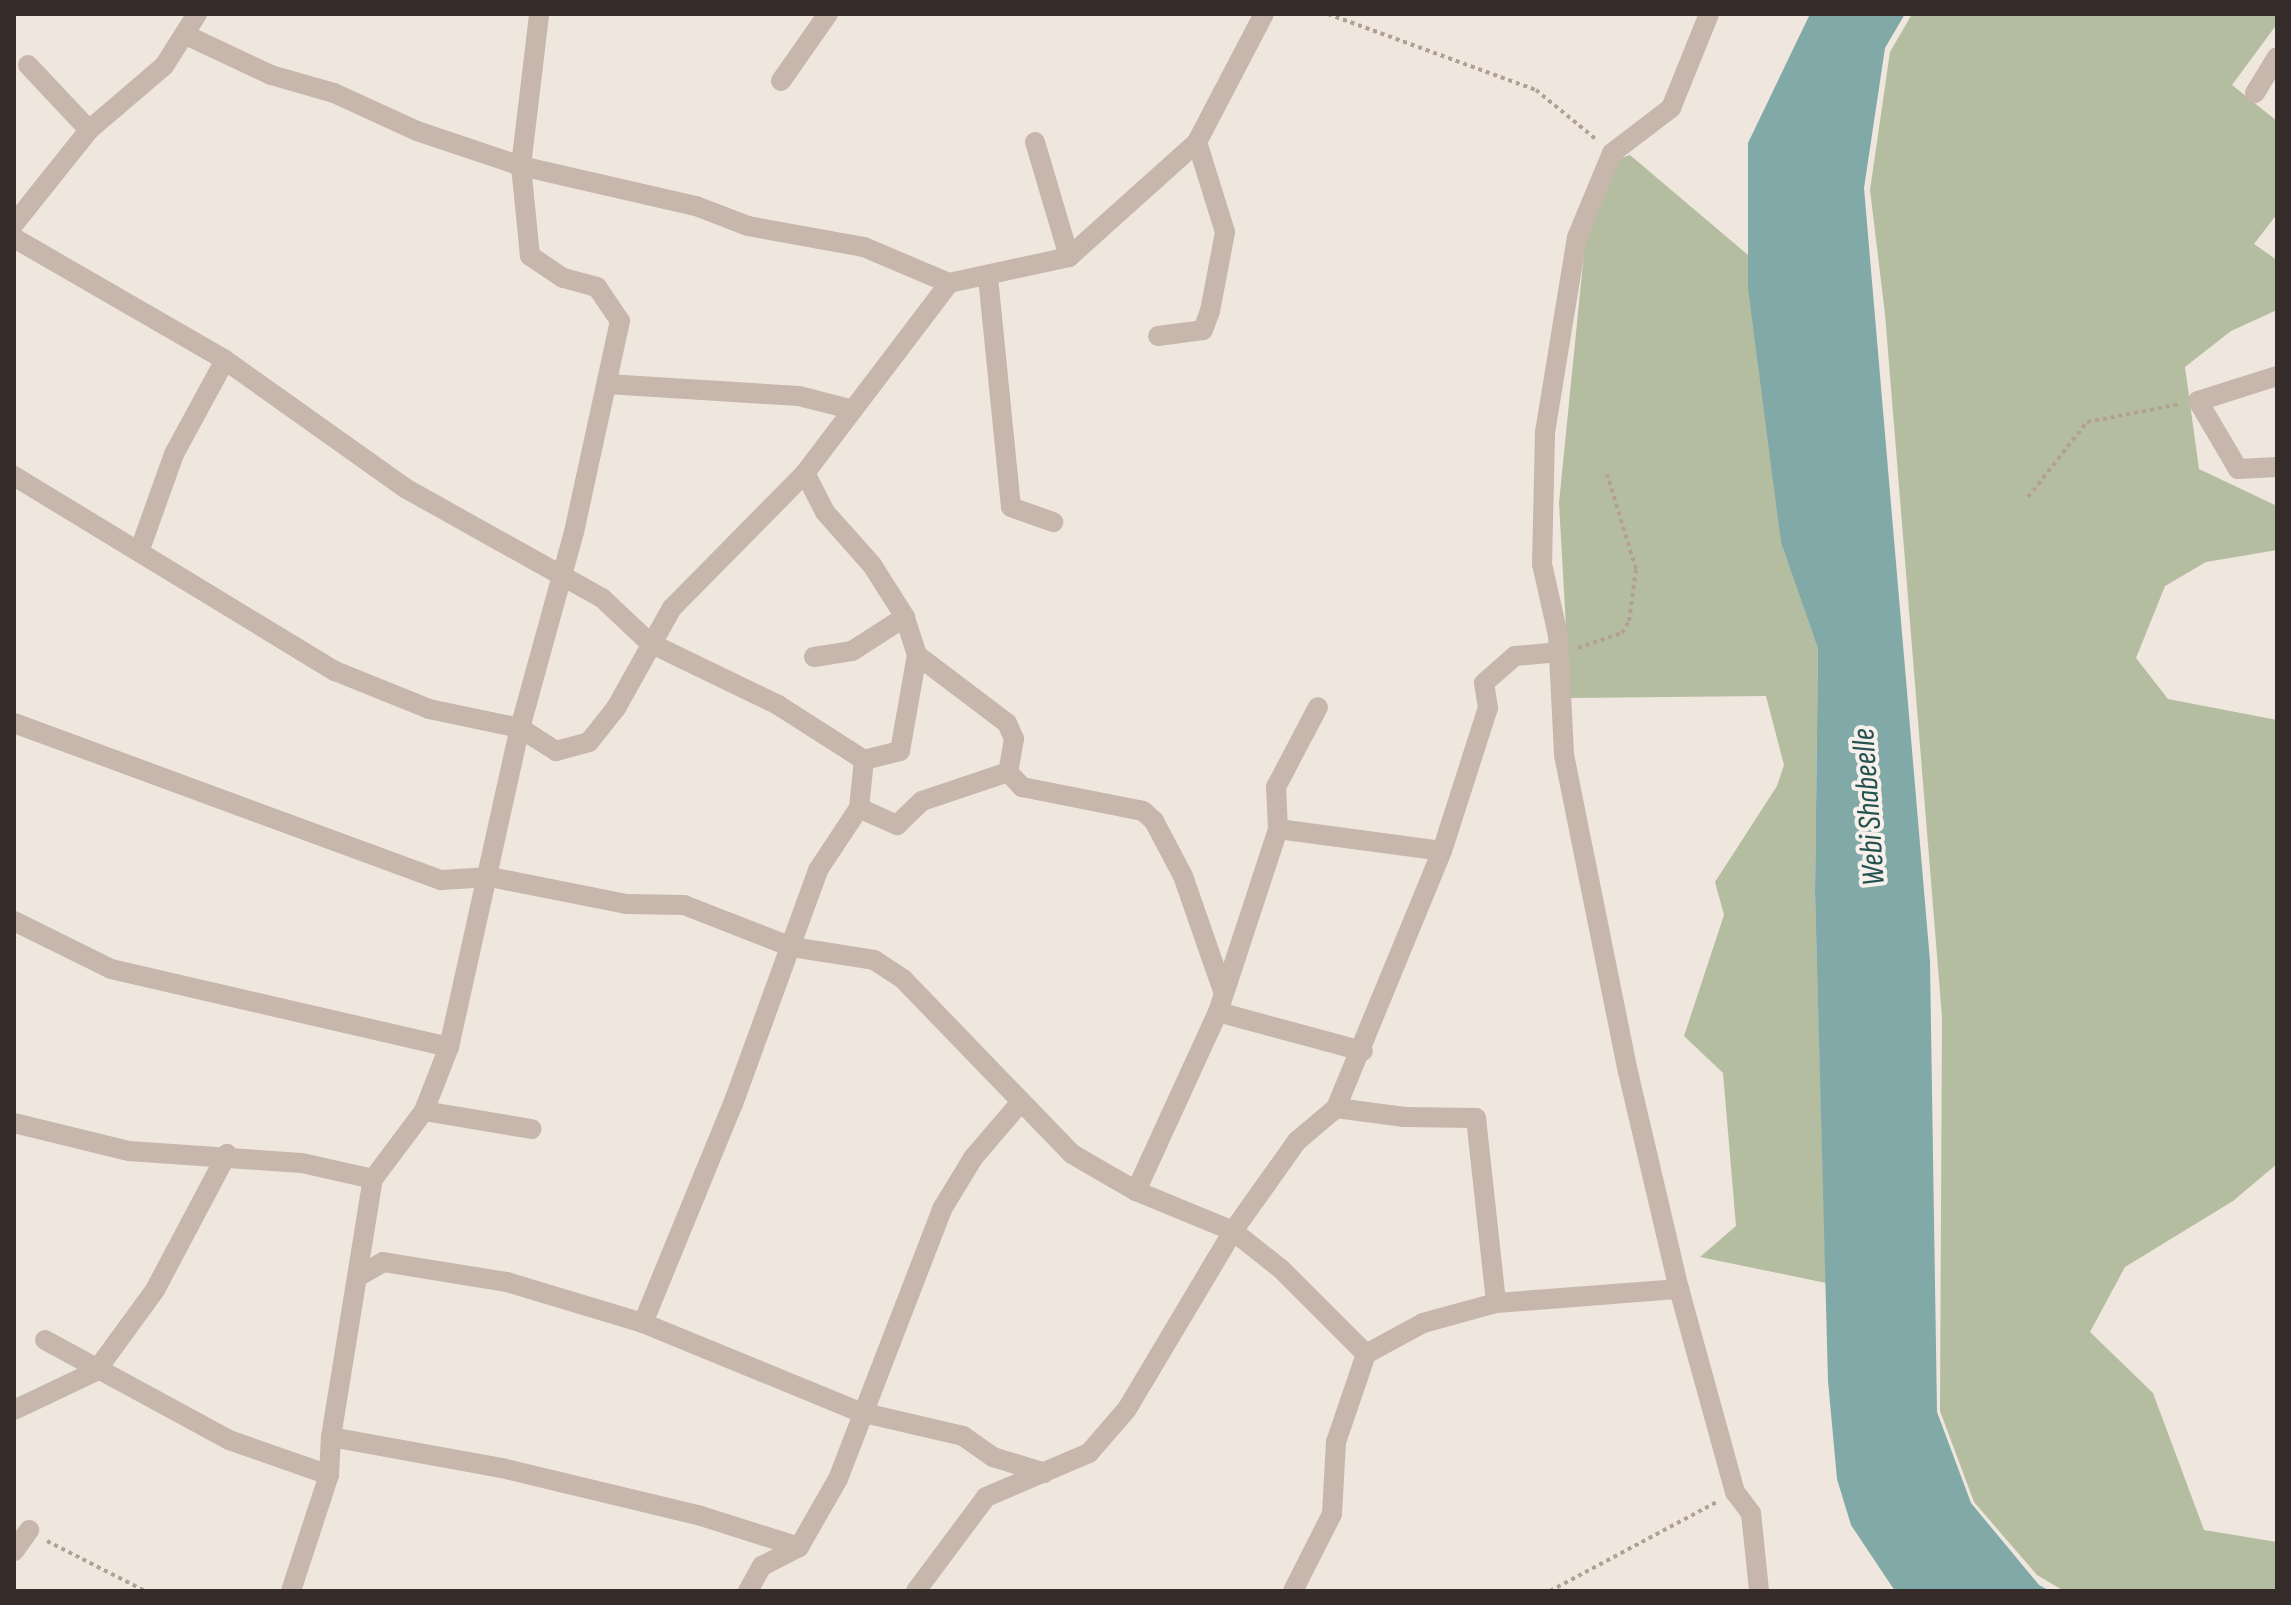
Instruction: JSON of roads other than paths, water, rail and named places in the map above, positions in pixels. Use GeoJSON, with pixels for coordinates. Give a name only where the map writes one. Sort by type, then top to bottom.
{"type":"FeatureCollection","features":[{"type":"Feature","properties":{"kind":"street"},"geometry":{"type":"LineString","coordinates":[[14,224],[89,130],[164,66],[197,14]]}},
{"type":"Feature","properties":{"kind":"street"},"geometry":{"type":"LineString","coordinates":[[291,1591],[329,1475],[331,1437],[373,1179],[424,1111],[449,1047],[490,877],[520,728],[561,578],[620,321],[597,287],[563,278],[530,256],[521,166],[539,14]]}},
{"type":"Feature","properties":{"kind":"street"},"geometry":{"type":"LineString","coordinates":[[781,81],[828,14]]}},
{"type":"Feature","properties":{"kind":"street"},"geometry":{"type":"LineString","coordinates":[[186,35],[271,75],[334,93],[417,131],[521,166],[696,206],[748,226],[864,247],[949,283],[1069,257],[1197,142],[1264,14]]}},
{"type":"Feature","properties":{"kind":"street"},"geometry":{"type":"LineString","coordinates":[[1709,14],[1671,108],[1612,153],[1577,237],[1545,433],[1542,564],[1560,652],[1564,755],[1628,1072],[1679,1289],[1735,1492],[1751,1513],[1759,1591]]}},
{"type":"Feature","properties":{"kind":"street"},"geometry":{"type":"LineString","coordinates":[[2255,93],[2277,57]]}},
{"type":"Feature","properties":{"kind":"street"},"geometry":{"type":"LineString","coordinates":[[28,65],[89,130]]}},
{"type":"Feature","properties":{"kind":"street"},"geometry":{"type":"LineString","coordinates":[[1035,142],[1069,257]]}},
{"type":"Feature","properties":{"kind":"street"},"geometry":{"type":"LineString","coordinates":[[1158,336],[1187,336],[1203,330],[1213,298],[1225,232],[1197,142]]}},
{"type":"Feature","properties":{"kind":"street"},"geometry":{"type":"LineString","coordinates":[[14,238],[225,360],[405,488],[561,578],[602,598],[650,643],[778,705],[864,760],[900,751],[917,655],[905,617],[872,565],[825,512],[805,473]]}},
{"type":"Feature","properties":{"kind":"street"},"geometry":{"type":"LineString","coordinates":[[988,277],[1011,507],[1053,522]]}},
{"type":"Feature","properties":{"kind":"street"},"geometry":{"type":"LineString","coordinates":[[14,476],[335,671],[429,709],[520,728],[556,751],[589,742],[616,708],[650,643],[706,568],[805,473],[850,409],[949,283]]}},
{"type":"Feature","properties":{"kind":"street"},"geometry":{"type":"LineString","coordinates":[[139,552],[174,454],[225,360]]}},
{"type":"Feature","properties":{"kind":"street"},"geometry":{"type":"LineString","coordinates":[[2277,376],[2198,401],[2238,469],[2277,467]]}},
{"type":"Feature","properties":{"kind":"street"},"geometry":{"type":"LineString","coordinates":[[607,384],[799,396],[850,409]]}},
{"type":"Feature","properties":{"kind":"street"},"geometry":{"type":"LineString","coordinates":[[814,657],[852,651],[905,617]]}},
{"type":"Feature","properties":{"kind":"street"},"geometry":{"type":"LineString","coordinates":[[916,1591],[986,1497],[1089,1453],[1127,1409],[1233,1231],[1297,1141],[1336,1108],[1363,1051],[1442,851],[1488,708],[1484,683],[1515,656],[1560,652]]}},
{"type":"Feature","properties":{"kind":"street"},"geometry":{"type":"LineString","coordinates":[[917,655],[1007,723],[1014,739],[1008,772]]}},
{"type":"Feature","properties":{"kind":"street"},"geometry":{"type":"LineString","coordinates":[[1136,1191],[1218,1012],[1278,829],[1276,787],[1318,707]]}},
{"type":"Feature","properties":{"kind":"street"},"geometry":{"type":"LineString","coordinates":[[14,723],[441,880],[490,877],[626,904],[684,905],[792,947],[874,960],[903,979],[1072,1154],[1136,1191],[1233,1231],[1281,1269],[1366,1354]]}},
{"type":"Feature","properties":{"kind":"street"},"geometry":{"type":"LineString","coordinates":[[643,1323],[792,947],[818,870],[859,808],[864,760]]}},
{"type":"Feature","properties":{"kind":"street"},"geometry":{"type":"LineString","coordinates":[[859,808],[897,825],[922,801],[1008,772]]}},
{"type":"Feature","properties":{"kind":"street"},"geometry":{"type":"LineString","coordinates":[[1008,772],[1022,787],[1143,811],[1154,821],[1183,876],[1223,991]]}},
{"type":"Feature","properties":{"kind":"street"},"geometry":{"type":"LineString","coordinates":[[1278,829],[1442,851]]}},
{"type":"Feature","properties":{"kind":"street"},"geometry":{"type":"LineString","coordinates":[[14,921],[111,969],[449,1047]]}},
{"type":"Feature","properties":{"kind":"street"},"geometry":{"type":"LineString","coordinates":[[1218,1012],[1363,1051]]}},
{"type":"Feature","properties":{"kind":"street"},"geometry":{"type":"LineString","coordinates":[[748,1591],[762,1566],[799,1547],[838,1479],[860,1412],[929,1253],[942,1209],[973,1158],[1020,1103]]}},
{"type":"Feature","properties":{"kind":"street"},"geometry":{"type":"LineString","coordinates":[[1336,1108],[1404,1117],[1476,1118],[1496,1303]]}},
{"type":"Feature","properties":{"kind":"street"},"geometry":{"type":"LineString","coordinates":[[424,1111],[532,1129]]}},
{"type":"Feature","properties":{"kind":"street"},"geometry":{"type":"LineString","coordinates":[[14,1123],[129,1151],[227,1154],[302,1163],[373,1179]]}},
{"type":"Feature","properties":{"kind":"street"},"geometry":{"type":"LineString","coordinates":[[14,1410],[96,1371],[155,1290],[227,1154]]}},
{"type":"Feature","properties":{"kind":"street"},"geometry":{"type":"LineString","coordinates":[[359,1276],[383,1262],[507,1282],[643,1323],[860,1412],[918,1421],[963,1436],[993,1457],[1045,1473]]}},
{"type":"Feature","properties":{"kind":"street"},"geometry":{"type":"LineString","coordinates":[[1293,1591],[1332,1514],[1336,1442],[1366,1354],[1423,1323],[1496,1303],[1679,1289]]}},
{"type":"Feature","properties":{"kind":"street"},"geometry":{"type":"LineString","coordinates":[[45,1340],[96,1371],[229,1440],[329,1475]]}},
{"type":"Feature","properties":{"kind":"street"},"geometry":{"type":"LineString","coordinates":[[331,1437],[502,1468],[698,1515],[799,1547]]}},
{"type":"Feature","properties":{"kind":"street"},"geometry":{"type":"LineString","coordinates":[[14,1551],[29,1530]]}},
{"type":"Feature","properties":{"kind":"water","name":"Webi Shabeelle"},"geometry":{"type":"Polygon","coordinates":[[[1810,14],[1905,14],[1885,48],[1864,188],[1930,961],[1937,1412],[1971,1503],[2039,1585],[2050,1591],[1895,1591],[1851,1525],[1837,1479],[1828,1381],[1815,892],[1818,649],[1781,543],[1748,288],[1748,143],[1810,14]]]}}]}
